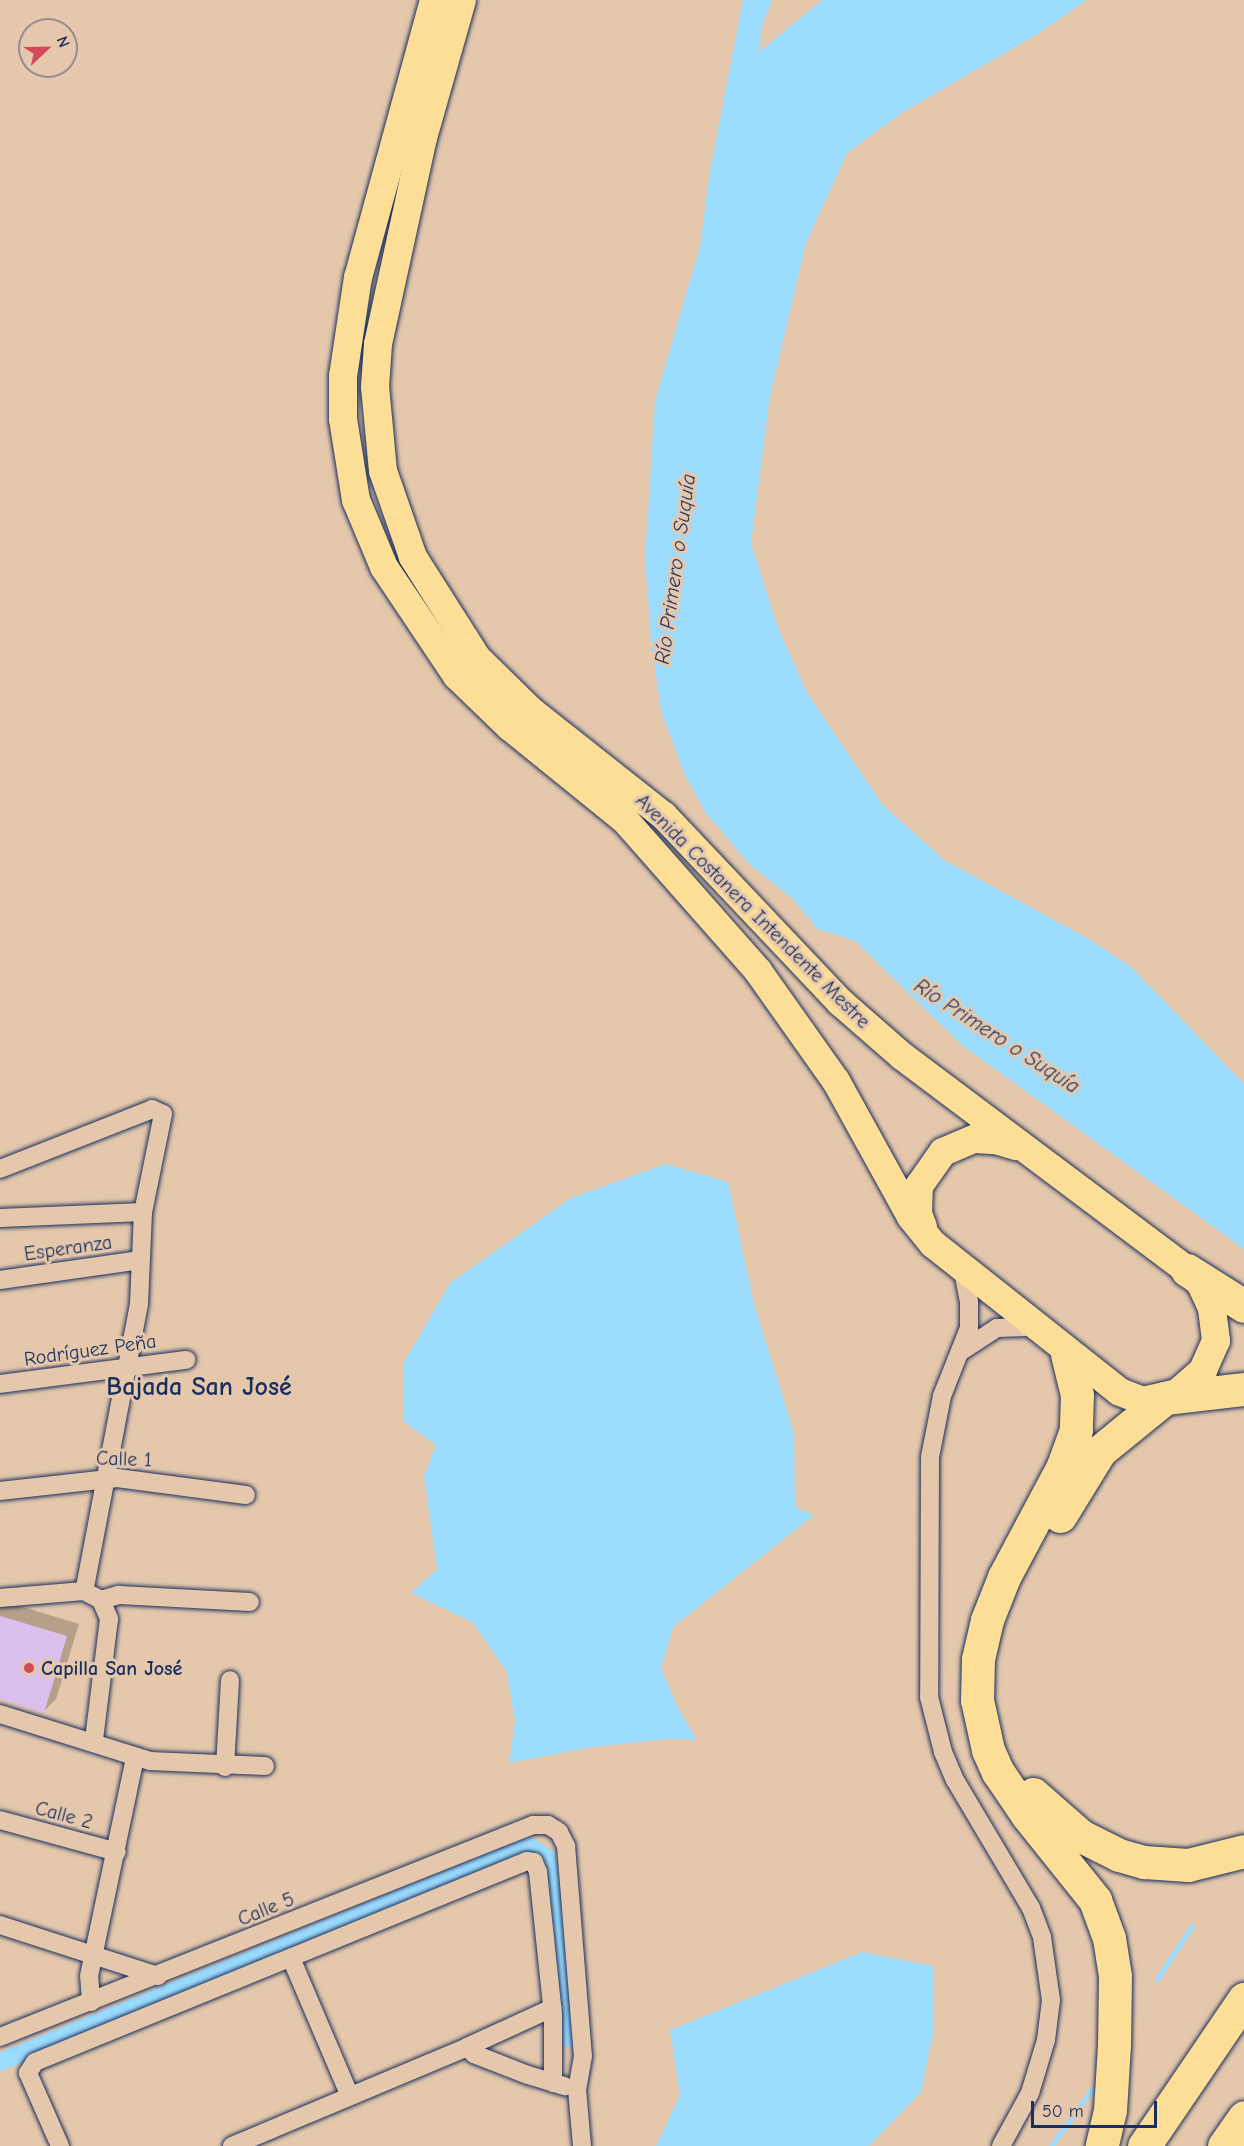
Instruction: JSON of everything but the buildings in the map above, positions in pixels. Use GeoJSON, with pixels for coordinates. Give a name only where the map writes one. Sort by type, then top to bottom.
{"type":"FeatureCollection","features":[{"type":"Feature","properties":{"kind":"highway"},"geometry":{"type":"LineString","coordinates":[[1187,1270],[1244,1306]]}},
{"type":"Feature","properties":{"kind":"highway"},"geometry":{"type":"LineString","coordinates":[[1066,1354],[1077,1395],[1076,1430],[1063,1466],[1004,1577],[987,1620],[978,1659],[977,1700],[986,1742],[998,1772],[1027,1815],[1095,1900],[1109,1938],[1115,1976],[1114,2036],[1110,2110],[1102,2146]]}},
{"type":"Feature","properties":{"kind":"highway"},"geometry":{"type":"LineString","coordinates":[[1244,1389],[1165,1398],[1115,1435],[1101,1451],[1017,1595],[997,1657],[999,1723],[1011,1758],[1034,1796],[1064,1825],[1100,1847],[1144,1862],[1166,1864],[1209,1862],[1244,1851]]}},
{"type":"Feature","properties":{"kind":"highway"},"geometry":{"type":"LineString","coordinates":[[1144,2146],[1244,1999]]}},
{"type":"Feature","properties":{"kind":"highway"},"geometry":{"type":"LineString","coordinates":[[1224,2146],[1244,2117]]}},
{"type":"Feature","properties":{"kind":"main road","name":"Avenida Costanera Intendente Mestre"},"geometry":{"type":"LineString","coordinates":[[434,0],[360,266],[349,325],[343,419],[357,500],[369,535],[423,630],[457,676],[510,727],[625,820],[758,971],[836,1081],[911,1217],[933,1244],[1066,1354],[1126,1395],[1143,1401],[1165,1398],[1196,1378],[1209,1361],[1216,1341],[1215,1320],[1208,1296],[1187,1270],[1029,1153],[869,1029],[777,939],[664,816],[502,684],[456,630],[413,557],[381,462],[375,387],[378,344],[423,138],[462,0]]}},
{"type":"Feature","properties":{"kind":"main road"},"geometry":{"type":"LineString","coordinates":[[933,1244],[922,1225],[917,1200],[927,1170],[943,1152],[964,1141],[986,1139],[1029,1153]]}},
{"type":"Feature","properties":{"kind":"street"},"geometry":{"type":"LineString","coordinates":[[0,1169],[152,1109],[159,1109],[164,1124],[144,1212],[139,1304],[84,1591]]}},
{"type":"Feature","properties":{"kind":"street"},"geometry":{"type":"LineString","coordinates":[[0,1218],[144,1212]]}},
{"type":"Feature","properties":{"kind":"street","name":"Esperanza"},"geometry":{"type":"LineString","coordinates":[[0,1280],[141,1260]]}},
{"type":"Feature","properties":{"kind":"street"},"geometry":{"type":"LineString","coordinates":[[963,1271],[970,1314],[959,1353],[942,1396],[930,1457],[929,1696],[937,1733],[955,1780],[1031,1908],[1042,1937],[1051,2000],[1046,2040],[1030,2093],[1001,2146]]}},
{"type":"Feature","properties":{"kind":"street"},"geometry":{"type":"LineString","coordinates":[[959,1353],[997,1328],[1035,1327]]}},
{"type":"Feature","properties":{"kind":"street","name":"Rodríguez Peña"},"geometry":{"type":"LineString","coordinates":[[0,1384],[186,1360]]}},
{"type":"Feature","properties":{"kind":"street","name":"Calle 1"},"geometry":{"type":"LineString","coordinates":[[0,1491],[105,1478],[246,1495]]}},
{"type":"Feature","properties":{"kind":"street"},"geometry":{"type":"LineString","coordinates":[[0,1598],[84,1591],[101,1600],[109,1619],[94,1740]]}},
{"type":"Feature","properties":{"kind":"street"},"geometry":{"type":"LineString","coordinates":[[101,1600],[119,1594],[250,1602]]}},
{"type":"Feature","properties":{"kind":"street"},"geometry":{"type":"LineString","coordinates":[[225,1767],[230,1680]]}},
{"type":"Feature","properties":{"kind":"street"},"geometry":{"type":"LineString","coordinates":[[0,1714],[94,1740],[135,1756],[225,1767],[265,1766]]}},
{"type":"Feature","properties":{"kind":"street"},"geometry":{"type":"LineString","coordinates":[[90,2002],[88,1987],[93,1954],[117,1852],[135,1756]]}},
{"type":"Feature","properties":{"kind":"street","name":"Calle 2"},"geometry":{"type":"LineString","coordinates":[[0,1820],[117,1852]]}},
{"type":"Feature","properties":{"kind":"street","name":"Calle 5"},"geometry":{"type":"LineString","coordinates":[[0,2037],[533,1825],[548,1825],[559,1832],[566,1846],[584,2055],[577,2090]]}},
{"type":"Feature","properties":{"kind":"street"},"geometry":{"type":"LineString","coordinates":[[60,2146],[28,2073],[35,2062],[527,1862],[534,1862],[538,1872],[552,2008],[553,2083]]}},
{"type":"Feature","properties":{"kind":"street"},"geometry":{"type":"LineString","coordinates":[[0,1925],[158,1976]]}},
{"type":"Feature","properties":{"kind":"street"},"geometry":{"type":"LineString","coordinates":[[291,1958],[350,2096]]}},
{"type":"Feature","properties":{"kind":"street"},"geometry":{"type":"LineString","coordinates":[[232,2146],[467,2047],[552,2008]]}},
{"type":"Feature","properties":{"kind":"street"},"geometry":{"type":"LineString","coordinates":[[467,2047],[474,2054],[577,2090],[582,2146]]}},
{"type":"Feature","properties":{"kind":"water","name":"Río Primero o Suquía"},"geometry":{"type":"Polygon","coordinates":[[[743,0],[772,0],[761,29],[760,51],[822,0],[1087,0],[1036,35],[903,112],[847,153],[806,243],[770,396],[751,543],[777,625],[807,693],[882,804],[944,860],[1089,939],[1131,967],[1244,1084],[1244,1249],[963,1046],[855,941],[817,929],[793,899],[750,865],[705,812],[684,773],[661,711],[651,640],[645,559],[655,401],[700,246],[710,171],[743,0]]]}},
{"type":"Feature","properties":{"kind":"water"},"geometry":{"type":"Polygon","coordinates":[[[666,1164],[728,1182],[754,1304],[794,1433],[795,1507],[814,1515],[673,1627],[661,1668],[677,1706],[697,1740],[668,1739],[593,1747],[509,1763],[515,1722],[507,1672],[472,1622],[411,1593],[437,1569],[424,1476],[436,1445],[404,1422],[403,1364],[450,1283],[571,1198],[666,1164]]]}},
{"type":"Feature","properties":{"kind":"water"},"geometry":{"type":"Polygon","coordinates":[[[862,1952],[933,1966],[933,2034],[921,2092],[869,2146],[656,2146],[680,2095],[670,2030],[862,1952]]]}},
{"type":"Feature","properties":{"kind":"waterway"},"geometry":{"type":"LineString","coordinates":[[0,2062],[529,1846],[547,1858],[568,2038]]}},
{"type":"Feature","properties":{"kind":"waterway"},"geometry":{"type":"LineString","coordinates":[[1157,1979],[1192,1926]]}},
{"type":"Feature","properties":{"kind":"waterway"},"geometry":{"type":"LineString","coordinates":[[1051,2146],[1092,2089]]}},
{"type":"Feature","properties":{"kind":"place","name":"Capilla San José"},"geometry":{"type":"Point","coordinates":[29,1668]}},
{"type":"Feature","properties":{"kind":"district","name":"Bajada San José"},"geometry":{"type":"Point","coordinates":[199,1388]}}]}
